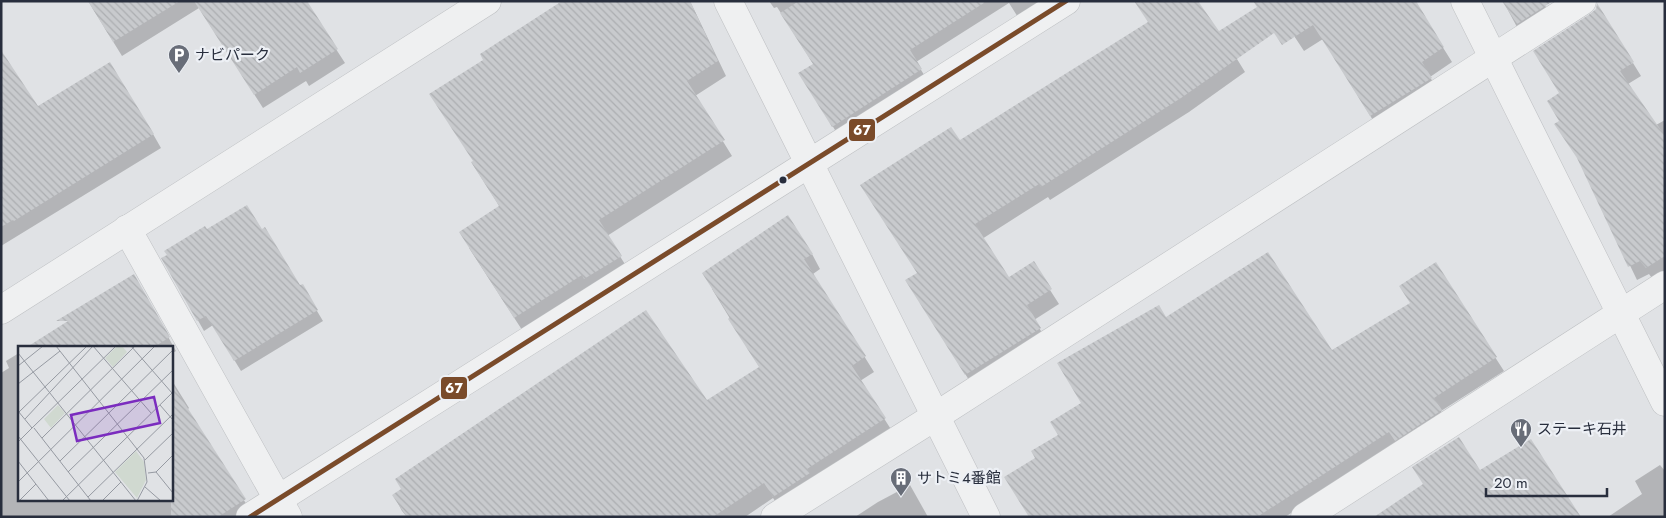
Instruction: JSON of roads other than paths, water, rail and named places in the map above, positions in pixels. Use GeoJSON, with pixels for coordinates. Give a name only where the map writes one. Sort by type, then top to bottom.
{"type":"FeatureCollection","features":[{"type":"Feature","properties":{"kind":"street"},"geometry":{"type":"LineString","coordinates":[[1,310],[487,1]]}},
{"type":"Feature","properties":{"kind":"street"},"geometry":{"type":"LineString","coordinates":[[728,1],[986,517]]}},
{"type":"Feature","properties":{"kind":"street"},"geometry":{"type":"LineString","coordinates":[[250,517],[283,508],[809,163],[1066,1]]}},
{"type":"Feature","properties":{"kind":"street"},"geometry":{"type":"LineString","coordinates":[[1465,1],[1665,402]]}},
{"type":"Feature","properties":{"kind":"street"},"geometry":{"type":"LineString","coordinates":[[775,517],[936,416],[1582,1]]}},
{"type":"Feature","properties":{"kind":"street"},"geometry":{"type":"LineString","coordinates":[[127,229],[283,508]]}},
{"type":"Feature","properties":{"kind":"street"},"geometry":{"type":"LineString","coordinates":[[1305,517],[1665,285]]}},
{"type":"Feature","properties":{"kind":"place","name":"ナビパーク"},"geometry":{"type":"Point","coordinates":[179,74]}},
{"type":"Feature","properties":{"kind":"place","name":"ステーキ石井"},"geometry":{"type":"Point","coordinates":[1521,448]}},
{"type":"Feature","properties":{"kind":"place","name":"サトミ4番館"},"geometry":{"type":"Point","coordinates":[901,497]}}]}
